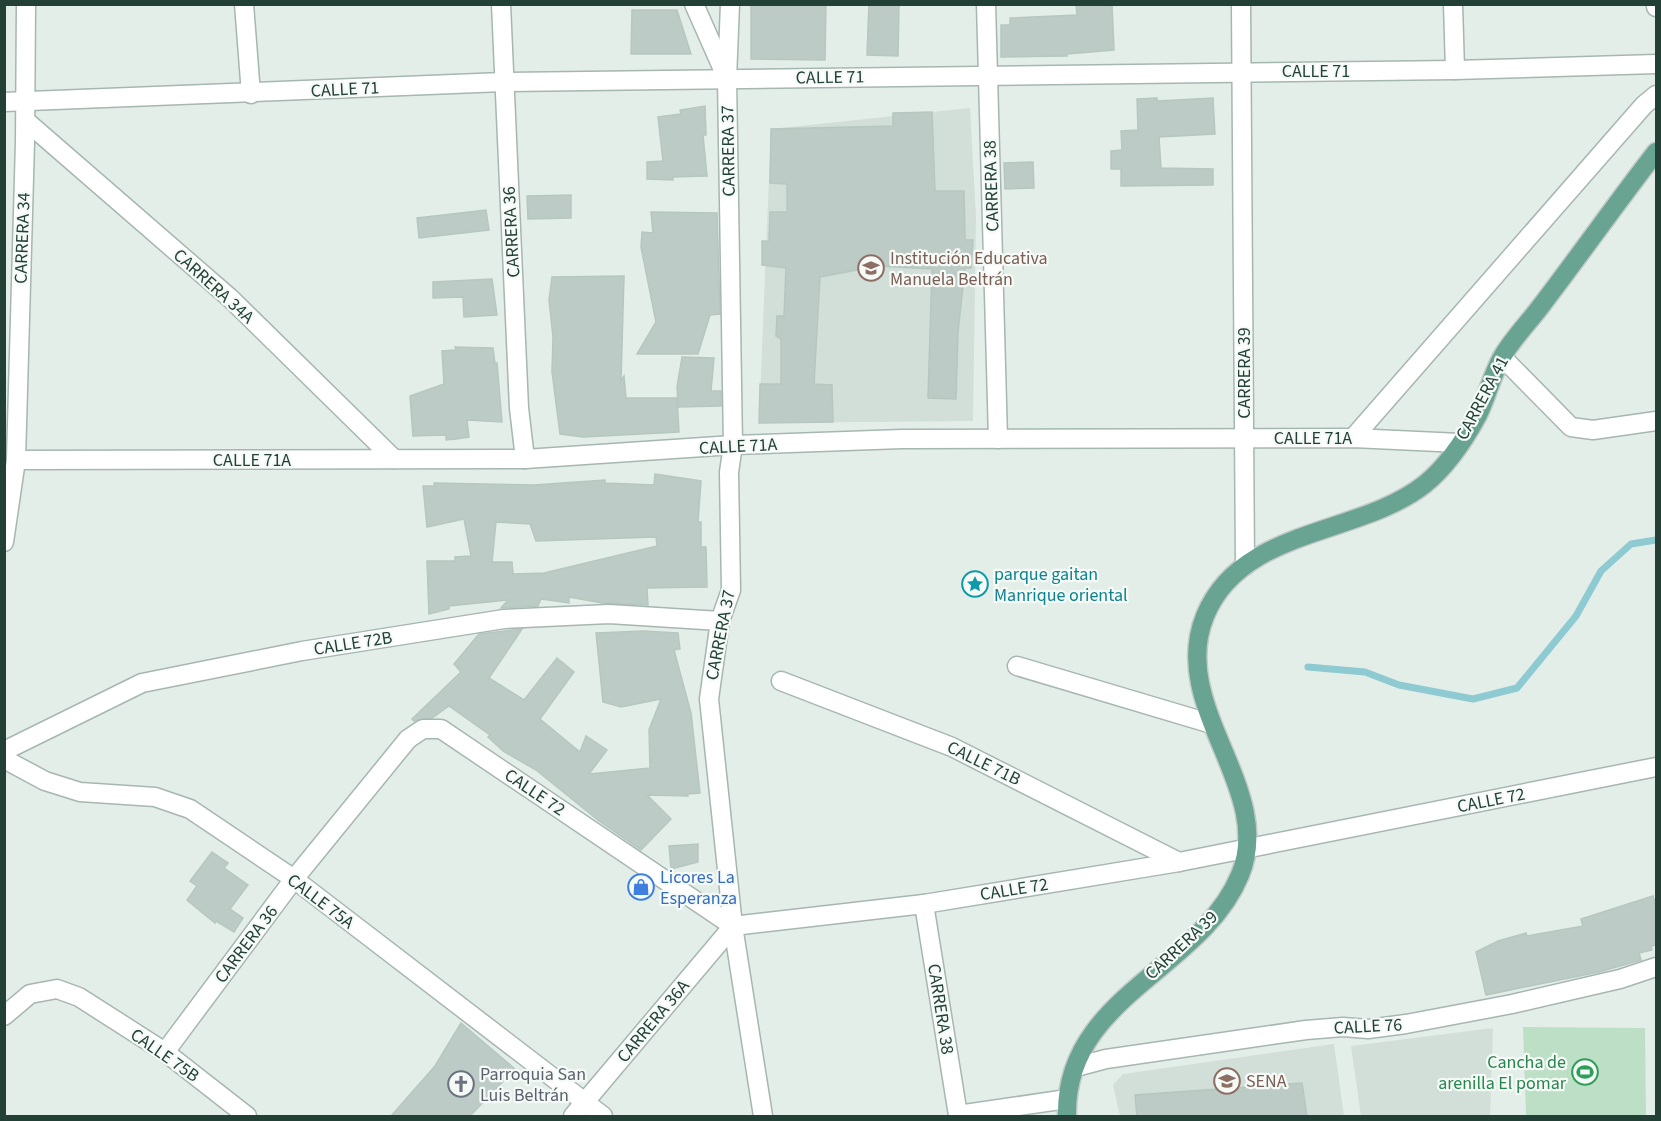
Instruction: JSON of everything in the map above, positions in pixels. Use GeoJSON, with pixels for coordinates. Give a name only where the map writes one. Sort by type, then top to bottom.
{"type":"FeatureCollection","features":[{"type":"Feature","properties":{"kind":"main road","name":"CARRERA 41"},"geometry":{"type":"LineString","coordinates":[[1245,566],[1306,534],[1400,500],[1426,483],[1460,443],[1478,415],[1502,357],[1656,152]]}},
{"type":"Feature","properties":{"kind":"main road","name":"CARRERA 39"},"geometry":{"type":"LineString","coordinates":[[1067,1108],[1076,1067],[1090,1035],[1116,1007],[1216,914],[1241,874],[1247,848],[1237,788],[1212,724],[1197,675],[1200,632],[1215,596],[1232,575],[1245,566]]}},
{"type":"Feature","properties":{"kind":"street","name":"CARRERA 34"},"geometry":{"type":"LineString","coordinates":[[4,542],[16,460],[10,418],[26,121],[26,4]]}},
{"type":"Feature","properties":{"kind":"street"},"geometry":{"type":"LineString","coordinates":[[244,4],[251,94]]}},
{"type":"Feature","properties":{"kind":"street","name":"CARRERA 36"},"geometry":{"type":"LineString","coordinates":[[501,4],[519,408],[525,459]]}},
{"type":"Feature","properties":{"kind":"street","name":"CARRERA 37"},"geometry":{"type":"LineString","coordinates":[[694,4],[727,79]]}},
{"type":"Feature","properties":{"kind":"street","name":"CARRERA 37"},"geometry":{"type":"LineString","coordinates":[[730,4],[727,79],[733,446],[729,472],[730,590],[720,621],[709,699],[733,926],[763,1116]]}},
{"type":"Feature","properties":{"kind":"street","name":"CARRERA 38"},"geometry":{"type":"LineString","coordinates":[[986,4],[998,439]]}},
{"type":"Feature","properties":{"kind":"street","name":"CARRERA 39"},"geometry":{"type":"LineString","coordinates":[[1241,4],[1245,566]]}},
{"type":"Feature","properties":{"kind":"street"},"geometry":{"type":"LineString","coordinates":[[1453,4],[1455,70]]}},
{"type":"Feature","properties":{"kind":"street","name":"CALLE 71"},"geometry":{"type":"LineString","coordinates":[[4,102],[251,94],[503,82],[1455,70],[1656,64]]}},
{"type":"Feature","properties":{"kind":"street"},"geometry":{"type":"LineString","coordinates":[[1353,438],[1656,94]]}},
{"type":"Feature","properties":{"kind":"street","name":"CARRERA 34A"},"geometry":{"type":"LineString","coordinates":[[26,121],[230,298],[394,459]]}},
{"type":"Feature","properties":{"kind":"street"},"geometry":{"type":"LineString","coordinates":[[1502,357],[1571,427],[1593,430],[1656,421]]}},
{"type":"Feature","properties":{"kind":"street","name":"CALLE 71A"},"geometry":{"type":"LineString","coordinates":[[16,460],[525,459],[733,446],[998,439],[1353,438],[1460,443]]}},
{"type":"Feature","properties":{"kind":"street","name":"CALLE 72B"},"geometry":{"type":"LineString","coordinates":[[4,751],[142,682],[302,651],[504,619],[609,614],[720,621]]}},
{"type":"Feature","properties":{"kind":"street"},"geometry":{"type":"LineString","coordinates":[[1017,666],[1212,724]]}},
{"type":"Feature","properties":{"kind":"street","name":"CALLE 71B"},"geometry":{"type":"LineString","coordinates":[[781,681],[952,747],[1179,862]]}},
{"type":"Feature","properties":{"kind":"street","name":"CARRERA 36"},"geometry":{"type":"LineString","coordinates":[[165,1052],[294,879],[408,739],[423,729]]}},
{"type":"Feature","properties":{"kind":"street","name":"CALLE 72"},"geometry":{"type":"LineString","coordinates":[[423,729],[441,729],[733,926],[924,904],[1179,862],[1656,767]]}},
{"type":"Feature","properties":{"kind":"street","name":"CALLE 75A"},"geometry":{"type":"LineString","coordinates":[[4,759],[45,782],[80,792],[155,797],[190,809],[294,879],[578,1110],[603,1116]]}},
{"type":"Feature","properties":{"kind":"street","name":"CARRERA 38"},"geometry":{"type":"LineString","coordinates":[[924,904],[958,1115],[1067,1108]]}},
{"type":"Feature","properties":{"kind":"street","name":"CARRERA 36A"},"geometry":{"type":"LineString","coordinates":[[578,1110],[733,926]]}},
{"type":"Feature","properties":{"kind":"street","name":"CALLE 76"},"geometry":{"type":"LineString","coordinates":[[1076,1067],[1106,1059],[1306,1030],[1343,1027],[1368,1029],[1406,1024],[1512,1004],[1620,979],[1656,967]]}},
{"type":"Feature","properties":{"kind":"street","name":"CALLE 75B"},"geometry":{"type":"LineString","coordinates":[[4,1016],[30,994],[57,989],[79,997],[165,1052],[247,1116]]}},
{"type":"Feature","properties":{"kind":"shaded area","name":"Institución Educativa Manuela Beltrán"},"geometry":{"type":"Polygon","coordinates":[[[970,108],[976,217],[973,421],[759,423],[771,129],[970,108]]]}},
{"type":"Feature","properties":{"kind":"shaded area"},"geometry":{"type":"Polygon","coordinates":[[[1493,1028],[1490,1116],[1361,1116],[1351,1046],[1493,1028]]]}},
{"type":"Feature","properties":{"kind":"shaded area","name":"SENA"},"geometry":{"type":"Polygon","coordinates":[[[1334,1044],[1344,1116],[1120,1116],[1113,1085],[1123,1074],[1334,1044]]]}},
{"type":"Feature","properties":{"kind":"green space","name":"Cancha de arenilla El pomar"},"geometry":{"type":"Polygon","coordinates":[[[1523,1027],[1645,1028],[1646,1116],[1526,1116],[1523,1027]]]}},
{"type":"Feature","properties":{"kind":"building"},"geometry":{"type":"Polygon","coordinates":[[[751,4],[826,4],[825,60],[751,59],[751,4]]]}},
{"type":"Feature","properties":{"kind":"building"},"geometry":{"type":"Polygon","coordinates":[[[869,4],[899,4],[898,56],[867,55],[869,4]]]}},
{"type":"Feature","properties":{"kind":"building"},"geometry":{"type":"Polygon","coordinates":[[[1076,4],[1112,4],[1114,50],[1067,54],[1067,56],[1001,57],[1001,25],[1010,25],[1010,18],[1077,15],[1076,4]]]}},
{"type":"Feature","properties":{"kind":"building"},"geometry":{"type":"Polygon","coordinates":[[[632,10],[677,10],[691,54],[631,54],[632,10]]]}},
{"type":"Feature","properties":{"kind":"building"},"geometry":{"type":"Polygon","coordinates":[[[1157,98],[1157,101],[1213,98],[1215,134],[1159,137],[1161,168],[1213,169],[1213,185],[1121,186],[1121,169],[1111,169],[1111,151],[1122,150],[1121,131],[1138,130],[1137,99],[1157,98]]]}},
{"type":"Feature","properties":{"kind":"building"},"geometry":{"type":"Polygon","coordinates":[[[705,106],[706,135],[703,135],[707,176],[673,177],[673,180],[647,179],[647,162],[663,161],[658,117],[681,114],[680,110],[705,106]]]}},
{"type":"Feature","properties":{"kind":"building"},"geometry":{"type":"Polygon","coordinates":[[[932,112],[935,191],[964,191],[965,240],[973,240],[971,268],[965,268],[958,332],[956,399],[928,398],[932,269],[878,266],[820,277],[814,384],[832,385],[833,422],[759,423],[760,384],[781,384],[781,339],[776,336],[777,316],[784,316],[786,268],[762,265],[762,241],[769,241],[770,212],[787,212],[787,184],[770,183],[771,129],[893,126],[893,113],[932,112]]]}},
{"type":"Feature","properties":{"kind":"building"},"geometry":{"type":"Polygon","coordinates":[[[1033,162],[1034,188],[1005,189],[1004,163],[1033,162]]]}},
{"type":"Feature","properties":{"kind":"building"},"geometry":{"type":"Polygon","coordinates":[[[571,195],[571,218],[528,219],[527,196],[571,195]]]}},
{"type":"Feature","properties":{"kind":"building"},"geometry":{"type":"Polygon","coordinates":[[[486,210],[489,230],[419,238],[417,218],[486,210]]]}},
{"type":"Feature","properties":{"kind":"building"},"geometry":{"type":"Polygon","coordinates":[[[651,212],[717,213],[720,314],[710,315],[698,354],[637,354],[656,322],[641,247],[642,232],[653,233],[651,212]]]}},
{"type":"Feature","properties":{"kind":"building"},"geometry":{"type":"Polygon","coordinates":[[[624,276],[621,381],[624,376],[626,398],[677,398],[679,432],[583,437],[560,434],[552,372],[553,337],[549,300],[552,277],[624,276]]]}},
{"type":"Feature","properties":{"kind":"building"},"geometry":{"type":"Polygon","coordinates":[[[492,279],[497,315],[464,317],[463,297],[433,298],[433,282],[492,279]]]}},
{"type":"Feature","properties":{"kind":"building"},"geometry":{"type":"Polygon","coordinates":[[[455,347],[493,348],[495,363],[497,363],[502,422],[467,420],[469,437],[446,440],[446,435],[413,436],[410,396],[444,384],[442,351],[456,350],[455,347]]]}},
{"type":"Feature","properties":{"kind":"building"},"geometry":{"type":"Polygon","coordinates":[[[682,357],[714,358],[711,391],[721,391],[721,406],[678,407],[677,387],[682,357]]]}},
{"type":"Feature","properties":{"kind":"building"},"geometry":{"type":"Polygon","coordinates":[[[655,474],[701,481],[698,522],[701,522],[701,547],[706,547],[707,587],[647,588],[648,605],[602,603],[569,597],[569,603],[541,599],[538,606],[501,608],[508,600],[449,606],[449,609],[429,614],[427,561],[455,561],[455,557],[471,556],[464,519],[427,527],[423,486],[435,486],[434,483],[534,485],[605,480],[605,483],[654,485],[655,474]],[[496,522],[492,562],[512,562],[513,574],[544,573],[657,546],[656,537],[536,541],[530,524],[496,522]]]}},
{"type":"Feature","properties":{"kind":"building"},"geometry":{"type":"Polygon","coordinates":[[[522,629],[489,678],[524,700],[557,658],[574,672],[540,719],[580,752],[586,736],[607,750],[589,774],[650,768],[649,730],[661,699],[621,707],[603,702],[596,633],[643,631],[678,633],[680,649],[674,650],[691,713],[700,793],[687,794],[688,796],[647,795],[671,819],[641,850],[599,821],[536,770],[503,751],[488,737],[490,735],[449,706],[432,718],[414,721],[412,719],[461,672],[454,664],[479,634],[522,629]]]}},
{"type":"Feature","properties":{"kind":"building"},"geometry":{"type":"Polygon","coordinates":[[[698,844],[698,862],[671,869],[669,846],[698,844]]]}},
{"type":"Feature","properties":{"kind":"building"},"geometry":{"type":"Polygon","coordinates":[[[212,852],[228,863],[224,868],[248,885],[230,909],[243,918],[234,932],[216,921],[215,923],[187,900],[197,886],[190,881],[212,852]]]}},
{"type":"Feature","properties":{"kind":"building"},"geometry":{"type":"Polygon","coordinates":[[[1653,896],[1656,905],[1656,945],[1651,946],[1652,950],[1639,953],[1641,960],[1599,972],[1486,995],[1476,952],[1498,941],[1526,933],[1527,936],[1583,926],[1581,919],[1653,896]]]}},
{"type":"Feature","properties":{"kind":"building","name":"Parroquia San Luis Beltrán"},"geometry":{"type":"Polygon","coordinates":[[[461,1023],[515,1069],[470,1116],[391,1116],[435,1066],[461,1023]]]}},
{"type":"Feature","properties":{"kind":"building"},"geometry":{"type":"Polygon","coordinates":[[[1302,1083],[1307,1116],[1137,1116],[1135,1095],[1302,1083]]]}},
{"type":"Feature","properties":{"kind":"waterway"},"geometry":{"type":"LineString","coordinates":[[1308,667],[1365,672],[1399,685],[1473,699],[1517,688],[1576,616],[1601,571],[1631,544],[1656,540]]}},
{"type":"Feature","properties":{"kind":"place","name":"Institución Educativa Manuela Beltrán"},"geometry":{"type":"Point","coordinates":[871,268]}},
{"type":"Feature","properties":{"kind":"place","name":"parque gaitan Manrique oriental"},"geometry":{"type":"Point","coordinates":[975,584]}},
{"type":"Feature","properties":{"kind":"place","name":"Licores La Esperanza"},"geometry":{"type":"Point","coordinates":[641,887]}},
{"type":"Feature","properties":{"kind":"place","name":"Cancha de arenilla El pomar"},"geometry":{"type":"Point","coordinates":[1585,1072]}},
{"type":"Feature","properties":{"kind":"place","name":"SENA"},"geometry":{"type":"Point","coordinates":[1227,1081]}},
{"type":"Feature","properties":{"kind":"place","name":"Parroquia San Luis Beltrán"},"geometry":{"type":"Point","coordinates":[461,1084]}}]}
